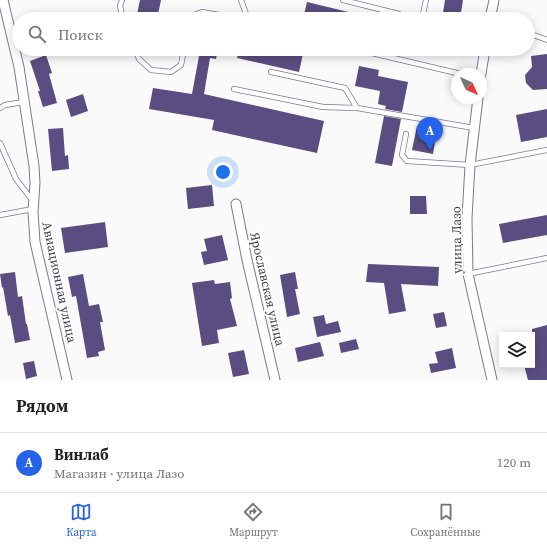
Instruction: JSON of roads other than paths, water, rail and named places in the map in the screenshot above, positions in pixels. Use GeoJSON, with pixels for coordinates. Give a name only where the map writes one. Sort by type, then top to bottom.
{"type":"FeatureCollection","features":[{"type":"Feature","properties":{"kind":"street","name":"Авиационная улица"},"geometry":{"type":"LineString","coordinates":[[2,0],[12,39]]}},
{"type":"Feature","properties":{"kind":"street"},"geometry":{"type":"LineString","coordinates":[[491,12],[494,0]]}},
{"type":"Feature","properties":{"kind":"street","name":"Авиационная улица"},"geometry":{"type":"LineString","coordinates":[[16,56],[34,166],[35,183],[33,205],[35,242],[67,380]]}},
{"type":"Feature","properties":{"kind":"street"},"geometry":{"type":"LineString","coordinates":[[482,68],[484,56]]}},
{"type":"Feature","properties":{"kind":"street","name":"улица Лазо"},"geometry":{"type":"LineString","coordinates":[[477,104],[470,165],[467,218],[468,274],[492,380]]}},
{"type":"Feature","properties":{"kind":"street","name":"Ярославская улица"},"geometry":{"type":"LineString","coordinates":[[236,204],[247,260],[275,380]]}},
{"type":"Feature","properties":{"kind":"lane"},"geometry":{"type":"LineString","coordinates":[[121,12],[120,6],[122,0]]}},
{"type":"Feature","properties":{"kind":"lane"},"geometry":{"type":"LineString","coordinates":[[241,0],[245,12]]}},
{"type":"Feature","properties":{"kind":"lane"},"geometry":{"type":"LineString","coordinates":[[343,0],[391,12]]}},
{"type":"Feature","properties":{"kind":"lane"},"geometry":{"type":"LineString","coordinates":[[423,12],[426,0]]}},
{"type":"Feature","properties":{"kind":"lane"},"geometry":{"type":"LineString","coordinates":[[535,36],[547,40]]}},
{"type":"Feature","properties":{"kind":"lane"},"geometry":{"type":"LineString","coordinates":[[138,56],[151,70],[171,72],[181,65],[183,56]]}},
{"type":"Feature","properties":{"kind":"lane"},"geometry":{"type":"LineString","coordinates":[[385,56],[451,72]]}},
{"type":"Feature","properties":{"kind":"lane"},"geometry":{"type":"LineString","coordinates":[[271,72],[345,88],[357,108]]}},
{"type":"Feature","properties":{"kind":"lane"},"geometry":{"type":"LineString","coordinates":[[234,89],[323,107],[357,108],[474,128]]}},
{"type":"Feature","properties":{"kind":"lane"},"geometry":{"type":"LineString","coordinates":[[0,108],[5,105],[24,102]]}},
{"type":"Feature","properties":{"kind":"lane"},"geometry":{"type":"LineString","coordinates":[[406,134],[402,155],[407,161],[470,165],[547,150]]}},
{"type":"Feature","properties":{"kind":"lane"},"geometry":{"type":"LineString","coordinates":[[0,143],[2,153],[16,180],[33,205],[0,215]]}},
{"type":"Feature","properties":{"kind":"lane"},"geometry":{"type":"LineString","coordinates":[[468,274],[547,258]]}},
{"type":"Feature","properties":{"kind":"place","name":"Винлаб"},"geometry":{"type":"Point","coordinates":[430,150]}}]}
